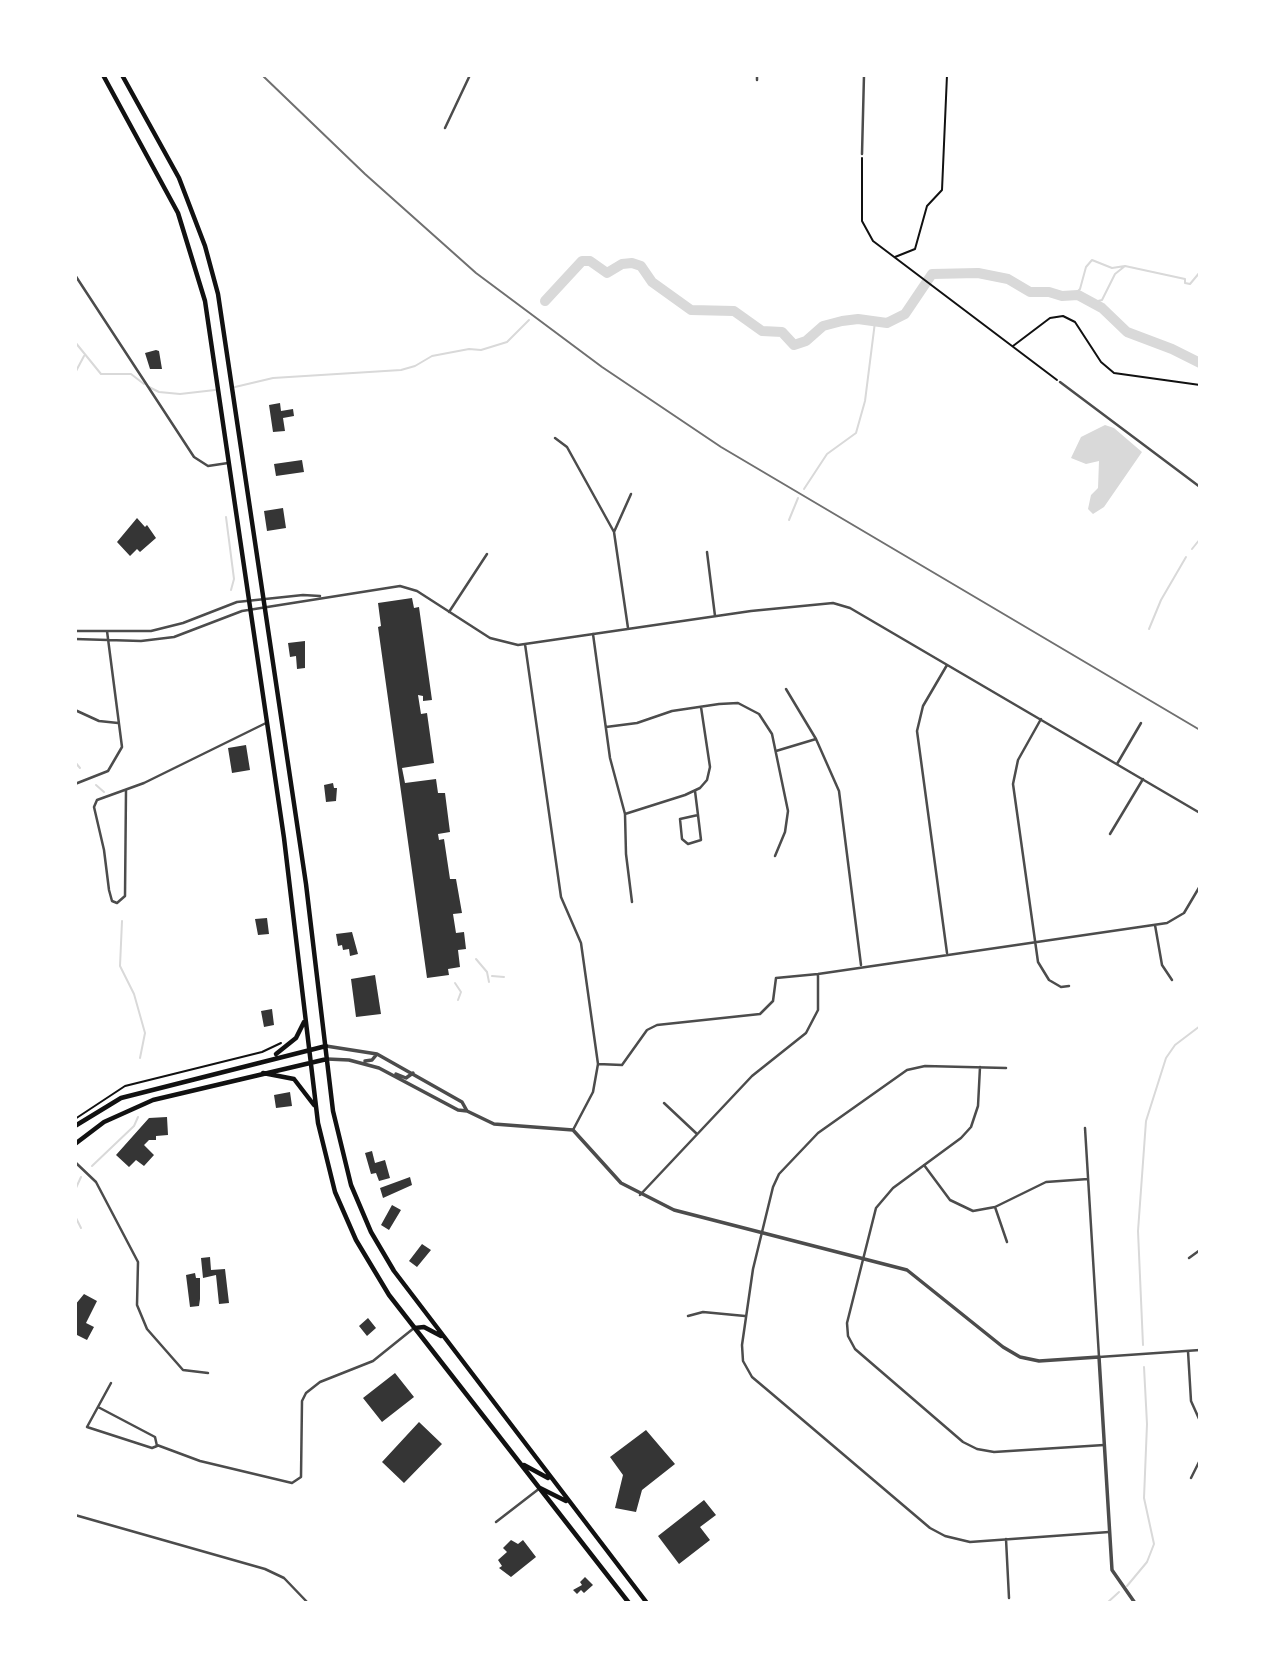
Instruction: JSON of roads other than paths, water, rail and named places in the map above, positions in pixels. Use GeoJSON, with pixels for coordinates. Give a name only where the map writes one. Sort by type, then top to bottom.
{"type":"FeatureCollection","features":[{"type":"Feature","properties":{"kind":"main road"},"geometry":{"type":"LineString","coordinates":[[103,75],[168,192],[188,240],[205,301],[267,722],[316,1109],[327,1164],[347,1222],[373,1271],[414,1328],[629,1603]]}},
{"type":"Feature","properties":{"kind":"main road"},"geometry":{"type":"LineString","coordinates":[[122,75],[171,162],[198,226],[218,294],[306,884],[337,1132],[359,1205],[386,1259],[647,1603]]}},
{"type":"Feature","properties":{"kind":"main road"},"geometry":{"type":"LineString","coordinates":[[272,1057],[296,1038],[305,1018]]}},
{"type":"Feature","properties":{"kind":"main road"},"geometry":{"type":"LineString","coordinates":[[75,1126],[121,1098],[272,1057],[326,1046]]}},
{"type":"Feature","properties":{"kind":"main road"},"geometry":{"type":"LineString","coordinates":[[75,1144],[127,1110],[258,1073],[310,1060],[327,1059]]}},
{"type":"Feature","properties":{"kind":"main road"},"geometry":{"type":"LineString","coordinates":[[258,1073],[294,1079],[316,1109]]}},
{"type":"Feature","properties":{"kind":"main road"},"geometry":{"type":"LineString","coordinates":[[121,1098],[127,1110]]}},
{"type":"Feature","properties":{"kind":"main road"},"geometry":{"type":"LineString","coordinates":[[414,1328],[424,1327],[445,1339]]}},
{"type":"Feature","properties":{"kind":"main road"},"geometry":{"type":"LineString","coordinates":[[521,1463],[551,1479]]}},
{"type":"Feature","properties":{"kind":"main road"},"geometry":{"type":"LineString","coordinates":[[540,1488],[570,1503]]}},
{"type":"Feature","properties":{"kind":"street"},"geometry":{"type":"LineString","coordinates":[[445,128],[470,75]]}},
{"type":"Feature","properties":{"kind":"street"},"geometry":{"type":"LineString","coordinates":[[862,154],[864,75]]}},
{"type":"Feature","properties":{"kind":"street"},"geometry":{"type":"LineString","coordinates":[[75,275],[146,387],[198,461],[208,466],[229,463]]}},
{"type":"Feature","properties":{"kind":"street"},"geometry":{"type":"LineString","coordinates":[[1060,382],[1200,487]]}},
{"type":"Feature","properties":{"kind":"street"},"geometry":{"type":"LineString","coordinates":[[555,438],[567,447],[614,532],[628,628]]}},
{"type":"Feature","properties":{"kind":"street"},"geometry":{"type":"LineString","coordinates":[[614,532],[631,494]]}},
{"type":"Feature","properties":{"kind":"street"},"geometry":{"type":"LineString","coordinates":[[707,552],[715,616]]}},
{"type":"Feature","properties":{"kind":"street"},"geometry":{"type":"LineString","coordinates":[[449,612],[487,554]]}},
{"type":"Feature","properties":{"kind":"street"},"geometry":{"type":"LineString","coordinates":[[75,639],[141,641],[174,638],[250,609],[400,586],[417,591],[490,638],[526,644],[820,603],[842,605],[1200,813]]}},
{"type":"Feature","properties":{"kind":"street"},"geometry":{"type":"LineString","coordinates":[[75,631],[163,629],[232,603],[303,594],[323,597]]}},
{"type":"Feature","properties":{"kind":"street"},"geometry":{"type":"LineString","coordinates":[[75,784],[95,779],[113,767],[122,747],[107,631]]}},
{"type":"Feature","properties":{"kind":"street"},"geometry":{"type":"LineString","coordinates":[[593,634],[612,772],[625,814],[625,854],[632,902]]}},
{"type":"Feature","properties":{"kind":"street"},"geometry":{"type":"LineString","coordinates":[[526,644],[561,897],[581,943],[598,1065],[593,1092],[573,1130]]}},
{"type":"Feature","properties":{"kind":"street"},"geometry":{"type":"LineString","coordinates":[[947,665],[923,706],[917,731],[947,954]]}},
{"type":"Feature","properties":{"kind":"street"},"geometry":{"type":"LineString","coordinates":[[786,689],[816,739],[839,791],[861,967]]}},
{"type":"Feature","properties":{"kind":"street"},"geometry":{"type":"LineString","coordinates":[[606,727],[637,723],[701,706],[731,703],[752,709],[769,727],[788,811],[785,832],[775,856]]}},
{"type":"Feature","properties":{"kind":"street"},"geometry":{"type":"LineString","coordinates":[[625,814],[695,791],[704,785],[710,771],[701,706]]}},
{"type":"Feature","properties":{"kind":"street"},"geometry":{"type":"LineString","coordinates":[[75,710],[99,721],[120,723]]}},
{"type":"Feature","properties":{"kind":"street"},"geometry":{"type":"LineString","coordinates":[[1041,719],[1018,760],[1013,776],[1038,962],[1044,974],[1055,984],[1069,986]]}},
{"type":"Feature","properties":{"kind":"street"},"geometry":{"type":"LineString","coordinates":[[126,790],[125,896],[117,903],[111,899],[94,807],[100,797],[126,790],[267,722]]}},
{"type":"Feature","properties":{"kind":"street"},"geometry":{"type":"LineString","coordinates":[[1117,764],[1141,723]]}},
{"type":"Feature","properties":{"kind":"street"},"geometry":{"type":"LineString","coordinates":[[776,751],[816,739]]}},
{"type":"Feature","properties":{"kind":"street"},"geometry":{"type":"LineString","coordinates":[[1110,834],[1143,779]]}},
{"type":"Feature","properties":{"kind":"street"},"geometry":{"type":"LineString","coordinates":[[695,791],[698,815],[700,842],[688,845],[682,839],[680,819],[698,815]]}},
{"type":"Feature","properties":{"kind":"street"},"geometry":{"type":"LineString","coordinates":[[598,1065],[622,1065],[647,1030],[657,1025],[760,1014],[773,1001],[776,978],[1156,925],[1182,915],[1200,886]]}},
{"type":"Feature","properties":{"kind":"street"},"geometry":{"type":"LineString","coordinates":[[1156,925],[1162,965],[1172,980]]}},
{"type":"Feature","properties":{"kind":"street"},"geometry":{"type":"LineString","coordinates":[[640,1195],[752,1076],[809,1029],[819,1002],[818,974]]}},
{"type":"Feature","properties":{"kind":"street"},"geometry":{"type":"LineString","coordinates":[[326,1046],[377,1054],[462,1102],[467,1111]]}},
{"type":"Feature","properties":{"kind":"street"},"geometry":{"type":"LineString","coordinates":[[327,1059],[370,1061],[377,1054]]}},
{"type":"Feature","properties":{"kind":"street"},"geometry":{"type":"LineString","coordinates":[[352,1060],[404,1077],[413,1073]]}},
{"type":"Feature","properties":{"kind":"street"},"geometry":{"type":"LineString","coordinates":[[1006,1068],[925,1066],[910,1069],[822,1130],[776,1179],[745,1316],[743,1361],[752,1377],[771,1394],[938,1533],[961,1541],[1109,1532]]}},
{"type":"Feature","properties":{"kind":"street"},"geometry":{"type":"LineString","coordinates":[[980,1067],[978,1111],[971,1127],[881,1200],[873,1217],[847,1323],[850,1343],[963,1441],[977,1449],[994,1452],[1104,1445]]}},
{"type":"Feature","properties":{"kind":"street"},"geometry":{"type":"LineString","coordinates":[[384,1070],[458,1110],[467,1111],[489,1122],[509,1127],[561,1127],[573,1130],[584,1138],[611,1174],[640,1195],[674,1210],[897,1265],[917,1275],[1003,1347],[1020,1357],[1039,1361],[1200,1350]]}},
{"type":"Feature","properties":{"kind":"street"},"geometry":{"type":"LineString","coordinates":[[664,1103],[697,1134]]}},
{"type":"Feature","properties":{"kind":"street"},"geometry":{"type":"LineString","coordinates":[[1085,1128],[1109,1532],[1114,1575],[1135,1603]]}},
{"type":"Feature","properties":{"kind":"street"},"geometry":{"type":"LineString","coordinates":[[1200,1142],[1200,1164]]}},
{"type":"Feature","properties":{"kind":"street"},"geometry":{"type":"LineString","coordinates":[[75,1162],[96,1182],[138,1262],[137,1305],[147,1329],[183,1370],[208,1374]]}},
{"type":"Feature","properties":{"kind":"street"},"geometry":{"type":"LineString","coordinates":[[924,1165],[954,1203],[973,1211],[995,1207],[1046,1182],[1088,1179]]}},
{"type":"Feature","properties":{"kind":"street"},"geometry":{"type":"LineString","coordinates":[[995,1207],[1007,1242]]}},
{"type":"Feature","properties":{"kind":"street"},"geometry":{"type":"LineString","coordinates":[[1189,1258],[1200,1250]]}},
{"type":"Feature","properties":{"kind":"street"},"geometry":{"type":"LineString","coordinates":[[688,1316],[703,1312],[745,1316]]}},
{"type":"Feature","properties":{"kind":"street"},"geometry":{"type":"LineString","coordinates":[[111,1382],[87,1427],[152,1448],[157,1445],[201,1461],[283,1484],[292,1483],[301,1477],[304,1395],[320,1382],[373,1361],[414,1328]]}},
{"type":"Feature","properties":{"kind":"street"},"geometry":{"type":"LineString","coordinates":[[1188,1351],[1191,1401],[1200,1421]]}},
{"type":"Feature","properties":{"kind":"street"},"geometry":{"type":"LineString","coordinates":[[98,1407],[155,1437],[157,1445]]}},
{"type":"Feature","properties":{"kind":"street"},"geometry":{"type":"LineString","coordinates":[[1191,1478],[1200,1460]]}},
{"type":"Feature","properties":{"kind":"street"},"geometry":{"type":"LineString","coordinates":[[496,1522],[540,1488]]}},
{"type":"Feature","properties":{"kind":"street"},"geometry":{"type":"LineString","coordinates":[[75,1515],[265,1569],[284,1578],[308,1603]]}},
{"type":"Feature","properties":{"kind":"street"},"geometry":{"type":"LineString","coordinates":[[1006,1539],[1009,1598]]}},
{"type":"Feature","properties":{"kind":"waterway"},"geometry":{"type":"LineString","coordinates":[[1074,295],[1080,289],[1086,267],[1092,260],[1112,268],[1125,266]]}},
{"type":"Feature","properties":{"kind":"waterway"},"geometry":{"type":"LineString","coordinates":[[545,301],[582,261],[590,261],[607,273],[622,264],[632,263],[641,266],[652,282],[691,310],[734,311],[762,331],[782,332],[794,345],[806,341],[823,326],[858,319],[887,323],[905,314],[932,274],[978,273],[1008,279],[1030,292],[1078,295],[1102,308],[1127,332],[1200,363]]}},
{"type":"Feature","properties":{"kind":"waterway"},"geometry":{"type":"LineString","coordinates":[[1094,302],[1102,300],[1115,274],[1125,266],[1185,279],[1185,283],[1190,284],[1200,272]]}},
{"type":"Feature","properties":{"kind":"waterway"},"geometry":{"type":"LineString","coordinates":[[235,387],[273,378],[401,370],[415,366],[432,356],[469,349],[481,350],[507,342],[529,320]]}},
{"type":"Feature","properties":{"kind":"waterway"},"geometry":{"type":"LineString","coordinates":[[804,489],[827,454],[856,433],[865,401],[875,322]]}},
{"type":"Feature","properties":{"kind":"waterway"},"geometry":{"type":"LineString","coordinates":[[75,342],[101,374],[131,374],[144,384]]}},
{"type":"Feature","properties":{"kind":"waterway"},"geometry":{"type":"LineString","coordinates":[[75,373],[84,356]]}},
{"type":"Feature","properties":{"kind":"waterway"},"geometry":{"type":"LineString","coordinates":[[149,387],[159,392],[180,394],[215,390]]}},
{"type":"Feature","properties":{"kind":"waterway"},"geometry":{"type":"LineString","coordinates":[[789,520],[798,498]]}},
{"type":"Feature","properties":{"kind":"waterway"},"geometry":{"type":"LineString","coordinates":[[226,517],[234,579],[231,590]]}},
{"type":"Feature","properties":{"kind":"waterway"},"geometry":{"type":"LineString","coordinates":[[1192,549],[1200,539]]}},
{"type":"Feature","properties":{"kind":"waterway"},"geometry":{"type":"LineString","coordinates":[[1149,629],[1161,600],[1186,557]]}},
{"type":"Feature","properties":{"kind":"waterway"},"geometry":{"type":"LineString","coordinates":[[75,762],[80,768]]}},
{"type":"Feature","properties":{"kind":"waterway"},"geometry":{"type":"LineString","coordinates":[[96,785],[104,792]]}},
{"type":"Feature","properties":{"kind":"waterway"},"geometry":{"type":"LineString","coordinates":[[122,921],[120,966],[134,994],[145,1033],[140,1058]]}},
{"type":"Feature","properties":{"kind":"waterway"},"geometry":{"type":"LineString","coordinates":[[476,959],[487,972],[489,982]]}},
{"type":"Feature","properties":{"kind":"waterway"},"geometry":{"type":"LineString","coordinates":[[492,976],[504,977]]}},
{"type":"Feature","properties":{"kind":"waterway"},"geometry":{"type":"LineString","coordinates":[[455,983],[461,992],[458,1000]]}},
{"type":"Feature","properties":{"kind":"waterway"},"geometry":{"type":"LineString","coordinates":[[1143,1345],[1138,1231],[1146,1121],[1166,1058],[1175,1045],[1200,1026]]}},
{"type":"Feature","properties":{"kind":"waterway"},"geometry":{"type":"LineString","coordinates":[[92,1166],[134,1126],[138,1117]]}},
{"type":"Feature","properties":{"kind":"waterway"},"geometry":{"type":"LineString","coordinates":[[75,1190],[81,1177]]}},
{"type":"Feature","properties":{"kind":"waterway"},"geometry":{"type":"LineString","coordinates":[[75,1192],[75,1202]]}},
{"type":"Feature","properties":{"kind":"waterway"},"geometry":{"type":"LineString","coordinates":[[75,1216],[81,1228]]}},
{"type":"Feature","properties":{"kind":"waterway"},"geometry":{"type":"LineString","coordinates":[[1127,1586],[1147,1562],[1154,1544],[1144,1498],[1147,1424],[1144,1367]]}},
{"type":"Feature","properties":{"kind":"waterway"},"geometry":{"type":"LineString","coordinates":[[1107,1603],[1119,1592]]}},
{"type":"Feature","properties":{"kind":"railway"},"geometry":{"type":"LineString","coordinates":[[262,75],[365,174],[476,273],[602,367],[721,447],[1200,730]]}}]}
